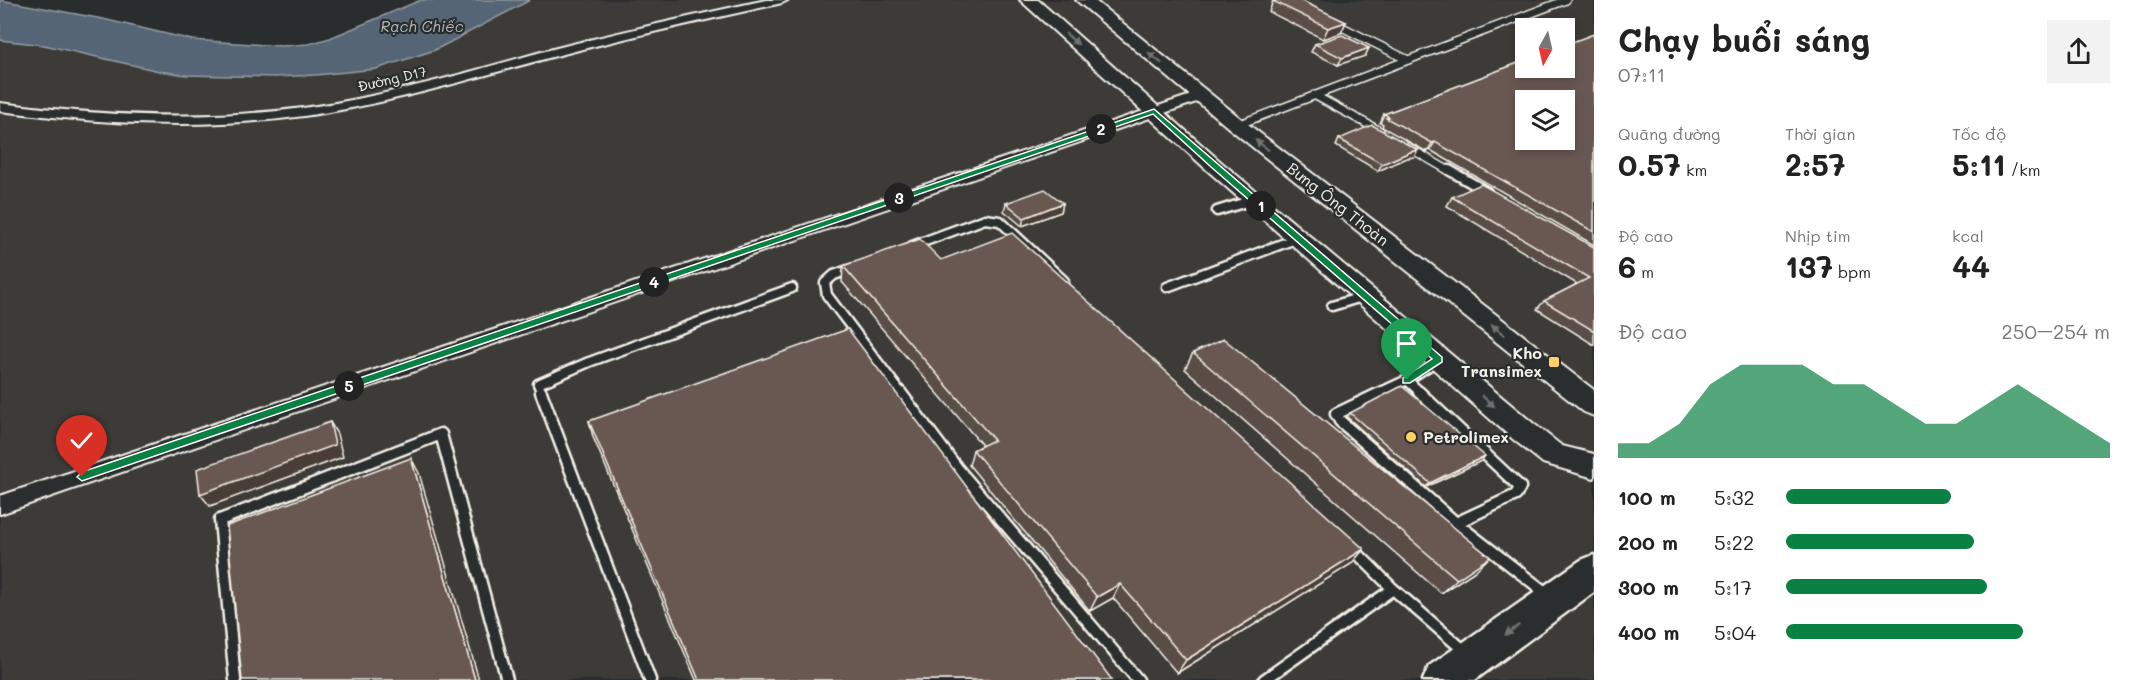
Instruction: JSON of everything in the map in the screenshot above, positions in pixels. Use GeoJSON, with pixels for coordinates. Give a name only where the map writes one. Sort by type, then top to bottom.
{"type":"FeatureCollection","features":[{"type":"Feature","properties":{"kind":"main road"},"geometry":{"type":"LineString","coordinates":[[1443,680],[1594,571]]}},
{"type":"Feature","properties":{"kind":"street","name":"Đường D17"},"geometry":{"type":"LineString","coordinates":[[0,107],[70,117],[152,121],[221,119],[347,105],[610,39],[782,0]]}},
{"type":"Feature","properties":{"kind":"street"},"geometry":{"type":"LineString","coordinates":[[1028,0],[1253,200],[1553,455],[1594,466]]}},
{"type":"Feature","properties":{"kind":"street","name":"Bưng Ông Thoàn"},"geometry":{"type":"LineString","coordinates":[[1084,0],[1200,96],[1594,405]]}},
{"type":"Feature","properties":{"kind":"street"},"geometry":{"type":"LineString","coordinates":[[0,505],[1200,96]]}},
{"type":"Feature","properties":{"kind":"lane"},"geometry":{"type":"LineString","coordinates":[[1237,125],[1566,0]]}},
{"type":"Feature","properties":{"kind":"lane"},"geometry":{"type":"LineString","coordinates":[[1327,20],[1408,60]]}},
{"type":"Feature","properties":{"kind":"lane"},"geometry":{"type":"LineString","coordinates":[[1314,95],[1385,134]]}},
{"type":"Feature","properties":{"kind":"lane"},"geometry":{"type":"LineString","coordinates":[[1396,140],[1500,199]]}},
{"type":"Feature","properties":{"kind":"lane"},"geometry":{"type":"LineString","coordinates":[[1217,211],[1253,200]]}},
{"type":"Feature","properties":{"kind":"lane"},"geometry":{"type":"LineString","coordinates":[[899,251],[985,219],[1000,220],[1071,287]]}},
{"type":"Feature","properties":{"kind":"lane"},"geometry":{"type":"LineString","coordinates":[[1167,287],[1298,238]]}},
{"type":"Feature","properties":{"kind":"lane"},"geometry":{"type":"LineString","coordinates":[[866,263],[834,275],[825,283],[827,295],[957,468],[1138,680]]}},
{"type":"Feature","properties":{"kind":"lane"},"geometry":{"type":"LineString","coordinates":[[650,680],[538,384],[589,362],[792,288]]}},
{"type":"Feature","properties":{"kind":"lane"},"geometry":{"type":"LineString","coordinates":[[1332,306],[1365,296]]}},
{"type":"Feature","properties":{"kind":"lane"},"geometry":{"type":"LineString","coordinates":[[1439,359],[1407,380],[1336,414],[1340,421],[1456,523],[1554,599]]}},
{"type":"Feature","properties":{"kind":"lane"},"geometry":{"type":"LineString","coordinates":[[1407,380],[1520,487],[1516,495],[1456,523]]}},
{"type":"Feature","properties":{"kind":"lane"},"geometry":{"type":"LineString","coordinates":[[235,680],[220,520],[441,434],[507,680]]}},
{"type":"Feature","properties":{"kind":"lane"},"geometry":{"type":"LineString","coordinates":[[1343,539],[1393,589],[1474,658]]}},
{"type":"Feature","properties":{"kind":"lane"},"geometry":{"type":"LineString","coordinates":[[1264,680],[1393,589]]}},
{"type":"Feature","properties":{"kind":"shaded area"},"geometry":{"type":"Polygon","coordinates":[[[530,0],[1594,0],[1594,680],[0,680],[0,40],[44,45],[186,75],[275,77],[376,69],[435,50],[530,0]]]}},
{"type":"Feature","properties":{"kind":"water","name":"Rạch Chiếc"},"geometry":{"type":"Polygon","coordinates":[[[0,0],[103,19],[192,40],[282,46],[309,44],[330,38],[421,0],[530,0],[435,50],[376,69],[275,77],[186,75],[44,45],[0,40],[0,0]]]}},
{"type":"Feature","properties":{"kind":"building"},"geometry":{"type":"Polygon","coordinates":[[[1300,0],[1346,22],[1328,28],[1273,1],[1300,0]]]}},
{"type":"Feature","properties":{"kind":"building"},"geometry":{"type":"Polygon","coordinates":[[[1594,34],[1594,232],[1435,142],[1432,143],[1386,118],[1389,117],[1384,114],[1515,64],[1515,78],[1575,78],[1575,41],[1594,34]]]}},
{"type":"Feature","properties":{"kind":"building"},"geometry":{"type":"Polygon","coordinates":[[[1342,35],[1369,48],[1342,58],[1315,44],[1342,35]]]}},
{"type":"Feature","properties":{"kind":"building"},"geometry":{"type":"Polygon","coordinates":[[[1372,125],[1418,150],[1382,164],[1339,139],[1372,125]]]}},
{"type":"Feature","properties":{"kind":"building"},"geometry":{"type":"Polygon","coordinates":[[[1481,184],[1594,247],[1594,331],[1544,301],[1589,278],[1452,197],[1481,184]]]}},
{"type":"Feature","properties":{"kind":"building"},"geometry":{"type":"Polygon","coordinates":[[[1045,189],[1063,203],[1024,218],[1006,203],[1045,189]]]}},
{"type":"Feature","properties":{"kind":"building"},"geometry":{"type":"Polygon","coordinates":[[[1012,233],[1364,549],[1186,660],[1120,584],[1097,597],[973,450],[994,440],[843,266],[920,239],[941,260],[1012,233]]]}},
{"type":"Feature","properties":{"kind":"building"},"geometry":{"type":"Polygon","coordinates":[[[848,329],[1112,680],[699,680],[589,421],[848,329]]]}},
{"type":"Feature","properties":{"kind":"building"},"geometry":{"type":"Polygon","coordinates":[[[1224,339],[1490,557],[1457,579],[1193,353],[1224,339]]]}},
{"type":"Feature","properties":{"kind":"building","name":"Petrolimex"},"geometry":{"type":"Polygon","coordinates":[[[1402,386],[1485,456],[1430,483],[1350,413],[1402,386]]]}},
{"type":"Feature","properties":{"kind":"building"},"geometry":{"type":"Polygon","coordinates":[[[330,422],[335,445],[200,494],[197,469],[330,422]]]}},
{"type":"Feature","properties":{"kind":"building"},"geometry":{"type":"Polygon","coordinates":[[[411,458],[475,680],[242,680],[227,526],[411,458]]]}},
{"type":"Feature","properties":{"kind":"place","name":"Kho Transimex"},"geometry":{"type":"Point","coordinates":[1554,362]}},
{"type":"Feature","properties":{"kind":"place","name":"Petrolimex"},"geometry":{"type":"Point","coordinates":[1411,437]}},
{"type":"Feature","properties":{"kind":"route"},"geometry":{"type":"LineString","coordinates":[[82,477],[1154,111],[1214,166],[1439,359],[1407,380]]}}]}
